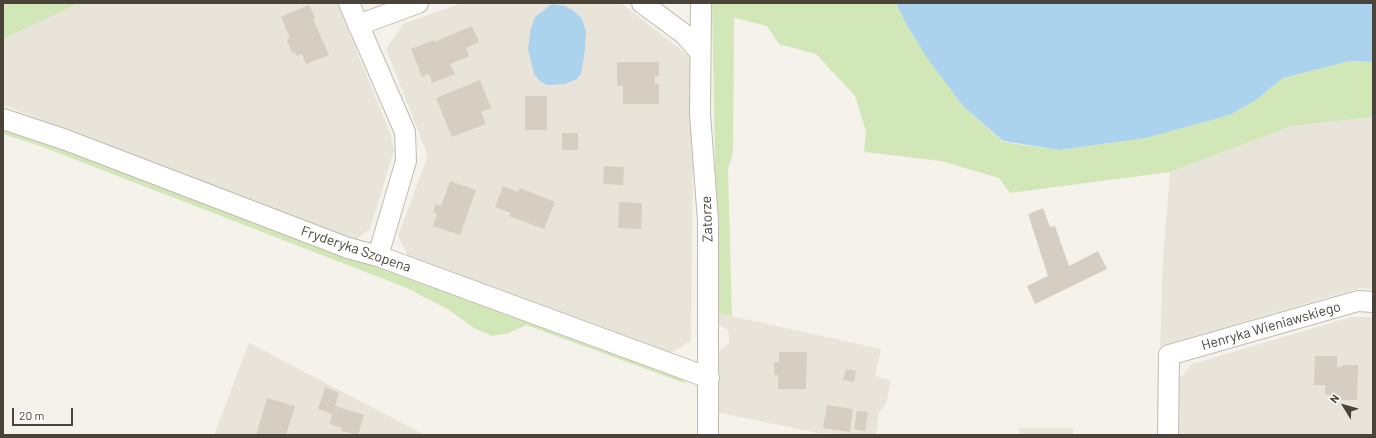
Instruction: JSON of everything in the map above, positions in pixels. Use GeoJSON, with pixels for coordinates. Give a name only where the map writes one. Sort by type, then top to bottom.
{"type":"FeatureCollection","features":[{"type":"Feature","properties":{"kind":"street"},"geometry":{"type":"LineString","coordinates":[[349,3],[404,132],[406,161],[378,256]]}},
{"type":"Feature","properties":{"kind":"street"},"geometry":{"type":"LineString","coordinates":[[358,25],[418,3]]}},
{"type":"Feature","properties":{"kind":"street"},"geometry":{"type":"LineString","coordinates":[[642,3],[684,34],[700,52]]}},
{"type":"Feature","properties":{"kind":"street","name":"Zatorze"},"geometry":{"type":"LineString","coordinates":[[701,3],[700,114],[708,220],[708,435]]}},
{"type":"Feature","properties":{"kind":"street","name":"Fryderyka Szopena"},"geometry":{"type":"LineString","coordinates":[[3,118],[66,140],[348,248],[378,256],[709,378]]}},
{"type":"Feature","properties":{"kind":"street","name":"Henryka Wieniawskiego"},"geometry":{"type":"LineString","coordinates":[[1168,435],[1169,355],[1358,301],[1373,302]]}},
{"type":"Feature","properties":{"kind":"shaded area"},"geometry":{"type":"Polygon","coordinates":[[[79,3],[337,3],[391,135],[394,151],[370,229],[351,243],[3,105],[3,39],[79,3]]]}},
{"type":"Feature","properties":{"kind":"shaded area"},"geometry":{"type":"Polygon","coordinates":[[[462,3],[621,3],[694,60],[691,341],[669,354],[463,279],[408,256],[398,236],[428,156],[386,49],[403,24],[462,3]]]}},
{"type":"Feature","properties":{"kind":"shaded area"},"geometry":{"type":"Polygon","coordinates":[[[1373,117],[1373,289],[1360,288],[1160,346],[1163,257],[1170,172],[1292,126],[1373,117]]]}},
{"type":"Feature","properties":{"kind":"shaded area"},"geometry":{"type":"Polygon","coordinates":[[[718,313],[881,349],[875,376],[891,381],[886,404],[879,412],[876,435],[817,433],[716,412],[718,352],[729,343],[728,330],[719,325],[718,313]]]}},
{"type":"Feature","properties":{"kind":"shaded area"},"geometry":{"type":"Polygon","coordinates":[[[1351,317],[1373,317],[1373,435],[1175,435],[1176,383],[1192,364],[1351,317]]]}},
{"type":"Feature","properties":{"kind":"shaded area"},"geometry":{"type":"Polygon","coordinates":[[[249,343],[425,435],[214,435],[249,343]]]}},
{"type":"Feature","properties":{"kind":"shaded area"},"geometry":{"type":"Polygon","coordinates":[[[1019,428],[1073,428],[1073,435],[1019,435],[1019,428]]]}},
{"type":"Feature","properties":{"kind":"green space"},"geometry":{"type":"Polygon","coordinates":[[[3,3],[79,3],[3,39],[3,3]]]}},
{"type":"Feature","properties":{"kind":"green space"},"geometry":{"type":"Polygon","coordinates":[[[712,3],[896,3],[905,22],[927,58],[963,106],[1003,142],[1059,150],[1146,138],[1230,115],[1256,100],[1283,78],[1350,61],[1373,62],[1373,117],[1292,126],[1170,172],[1010,193],[999,178],[941,161],[864,152],[866,131],[855,96],[816,54],[779,44],[767,26],[734,18],[733,153],[728,169],[732,316],[718,313],[712,3]]]}},
{"type":"Feature","properties":{"kind":"green space"},"geometry":{"type":"Polygon","coordinates":[[[3,125],[680,377],[687,384],[526,325],[509,333],[492,336],[474,328],[449,310],[407,288],[40,146],[3,134],[3,125]]]}},
{"type":"Feature","properties":{"kind":"water"},"geometry":{"type":"Polygon","coordinates":[[[896,3],[1373,3],[1373,62],[1350,61],[1283,78],[1256,100],[1230,115],[1146,138],[1059,150],[1003,141],[963,106],[927,58],[905,22],[896,3]]]}},
{"type":"Feature","properties":{"kind":"water"},"geometry":{"type":"Polygon","coordinates":[[[552,4],[565,6],[574,11],[582,19],[586,32],[585,50],[581,74],[577,79],[565,84],[547,85],[540,81],[534,74],[528,49],[531,28],[535,17],[552,4]]]}},
{"type":"Feature","properties":{"kind":"building"},"geometry":{"type":"Polygon","coordinates":[[[309,5],[315,18],[313,19],[329,55],[306,64],[302,54],[296,56],[295,52],[292,52],[287,40],[290,38],[281,17],[309,5]]]}},
{"type":"Feature","properties":{"kind":"building"},"geometry":{"type":"Polygon","coordinates":[[[472,26],[479,42],[466,48],[469,56],[450,64],[455,74],[432,83],[429,74],[422,77],[411,49],[434,40],[434,42],[472,26]]]}},
{"type":"Feature","properties":{"kind":"building"},"geometry":{"type":"Polygon","coordinates":[[[617,62],[659,62],[659,76],[655,76],[655,84],[659,84],[659,104],[623,104],[623,86],[617,86],[617,62]]]}},
{"type":"Feature","properties":{"kind":"building"},"geometry":{"type":"Polygon","coordinates":[[[480,80],[491,108],[481,112],[486,124],[452,137],[436,98],[480,80]]]}},
{"type":"Feature","properties":{"kind":"building"},"geometry":{"type":"Polygon","coordinates":[[[525,96],[547,96],[547,130],[525,130],[525,96]]]}},
{"type":"Feature","properties":{"kind":"building"},"geometry":{"type":"Polygon","coordinates":[[[562,133],[578,133],[578,150],[562,150],[562,133]]]}},
{"type":"Feature","properties":{"kind":"building"},"geometry":{"type":"Polygon","coordinates":[[[604,166],[624,167],[623,185],[603,184],[604,166]]]}},
{"type":"Feature","properties":{"kind":"building"},"geometry":{"type":"Polygon","coordinates":[[[450,181],[476,190],[460,235],[433,226],[437,214],[433,212],[436,204],[441,206],[450,181]]]}},
{"type":"Feature","properties":{"kind":"building"},"geometry":{"type":"Polygon","coordinates":[[[503,186],[518,192],[520,188],[555,202],[544,229],[509,216],[511,213],[495,207],[503,186]]]}},
{"type":"Feature","properties":{"kind":"building"},"geometry":{"type":"Polygon","coordinates":[[[619,202],[642,203],[641,229],[618,228],[619,202]]]}},
{"type":"Feature","properties":{"kind":"building"},"geometry":{"type":"Polygon","coordinates":[[[1043,208],[1050,227],[1055,226],[1069,266],[1098,251],[1107,269],[1035,304],[1027,286],[1048,276],[1028,214],[1043,208]]]}},
{"type":"Feature","properties":{"kind":"building"},"geometry":{"type":"Polygon","coordinates":[[[779,352],[807,352],[806,389],[778,389],[778,375],[774,375],[774,362],[779,362],[779,352]]]}},
{"type":"Feature","properties":{"kind":"building"},"geometry":{"type":"Polygon","coordinates":[[[1315,356],[1337,356],[1337,367],[1342,367],[1342,365],[1358,365],[1357,400],[1341,400],[1341,396],[1325,395],[1325,385],[1314,385],[1315,356]]]}},
{"type":"Feature","properties":{"kind":"building"},"geometry":{"type":"Polygon","coordinates":[[[846,369],[856,371],[854,382],[843,380],[846,369]]]}},
{"type":"Feature","properties":{"kind":"building"},"geometry":{"type":"Polygon","coordinates":[[[325,387],[339,393],[335,406],[364,415],[358,435],[341,431],[342,428],[330,424],[332,414],[318,409],[325,387]]]}},
{"type":"Feature","properties":{"kind":"building"},"geometry":{"type":"Polygon","coordinates":[[[267,398],[295,406],[286,435],[256,435],[267,398]]]}},
{"type":"Feature","properties":{"kind":"building"},"geometry":{"type":"Polygon","coordinates":[[[827,405],[853,409],[850,432],[823,428],[827,405]]]}},
{"type":"Feature","properties":{"kind":"building"},"geometry":{"type":"Polygon","coordinates":[[[857,411],[868,412],[865,431],[854,429],[857,411]]]}}]}
